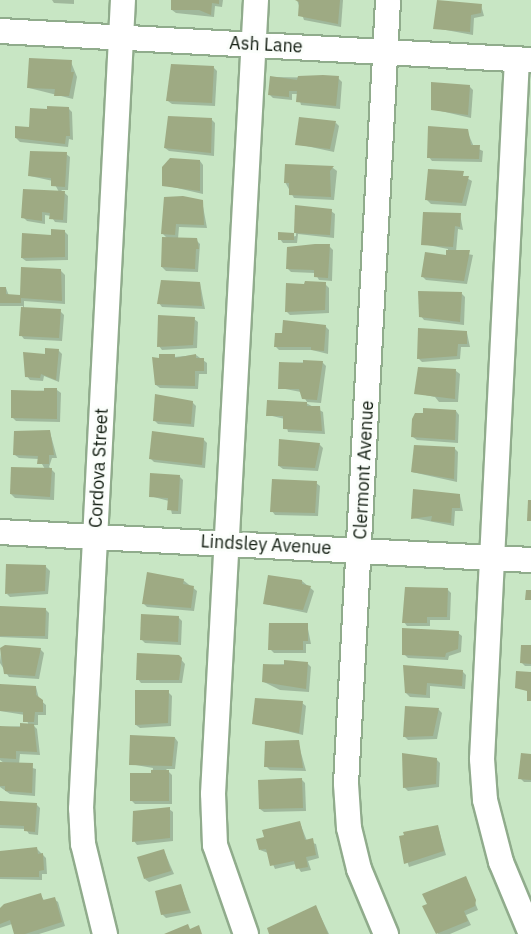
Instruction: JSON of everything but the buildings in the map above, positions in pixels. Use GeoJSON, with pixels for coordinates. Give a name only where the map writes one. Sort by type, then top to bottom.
{"type":"FeatureCollection","features":[{"type":"Feature","properties":{"kind":"street","name":"Cordova Street"},"geometry":{"type":"LineString","coordinates":[[105,934],[83,844],[81,809],[123,0]]}},
{"type":"Feature","properties":{"kind":"street"},"geometry":{"type":"LineString","coordinates":[[246,934],[215,845],[213,794],[256,0]]}},
{"type":"Feature","properties":{"kind":"street","name":"Clermont Avenue"},"geometry":{"type":"LineString","coordinates":[[386,934],[359,868],[349,828],[346,784],[388,0]]}},
{"type":"Feature","properties":{"kind":"street","name":"Ash Lane"},"geometry":{"type":"LineString","coordinates":[[0,31],[524,60]]}},
{"type":"Feature","properties":{"kind":"street"},"geometry":{"type":"LineString","coordinates":[[524,60],[490,557],[482,759],[485,800],[501,862],[531,934]]}},
{"type":"Feature","properties":{"kind":"street","name":"Lindsley Avenue"},"geometry":{"type":"LineString","coordinates":[[0,532],[531,560]]}}]}
